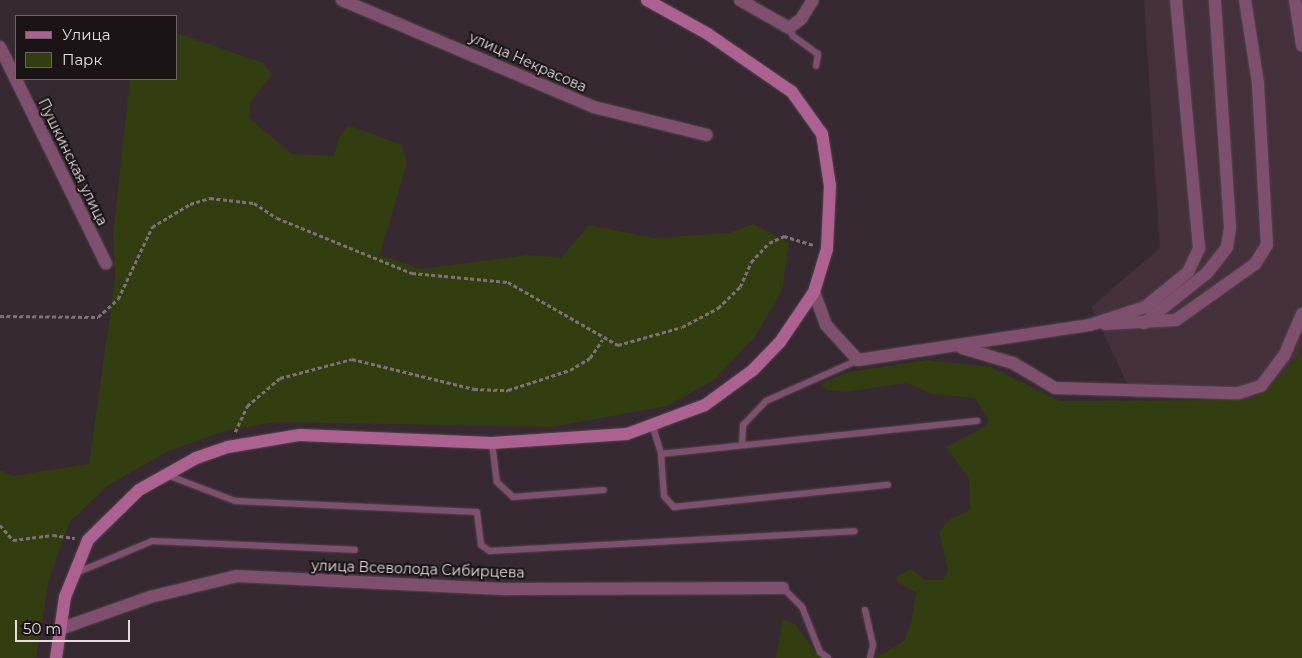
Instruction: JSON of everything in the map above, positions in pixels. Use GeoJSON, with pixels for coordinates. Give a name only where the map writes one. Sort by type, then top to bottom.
{"type":"FeatureCollection","features":[{"type":"Feature","properties":{"kind":"main road"},"geometry":{"type":"LineString","coordinates":[[56,658],[72,574],[88,540],[115,508],[163,474],[228,447],[300,435],[492,443],[598,438],[652,427],[705,405],[752,370],[786,334],[814,292],[827,249],[828,156],[812,115],[792,92],[758,67],[647,0]]}},
{"type":"Feature","properties":{"kind":"street","name":"улица Некрасова"},"geometry":{"type":"LineString","coordinates":[[342,0],[594,108],[707,135]]}},
{"type":"Feature","properties":{"kind":"street"},"geometry":{"type":"LineString","coordinates":[[740,0],[789,28],[801,19],[813,0]]}},
{"type":"Feature","properties":{"kind":"street"},"geometry":{"type":"LineString","coordinates":[[1090,325],[1145,306],[1188,272],[1198,248],[1176,0]]}},
{"type":"Feature","properties":{"kind":"street"},"geometry":{"type":"LineString","coordinates":[[1144,323],[1207,273],[1226,247],[1230,227],[1215,0]]}},
{"type":"Feature","properties":{"kind":"street"},"geometry":{"type":"LineString","coordinates":[[814,292],[826,325],[858,360],[1090,325],[1176,320],[1199,306],[1255,264],[1267,245],[1258,84],[1245,0]]}},
{"type":"Feature","properties":{"kind":"street"},"geometry":{"type":"LineString","coordinates":[[1295,0],[1302,44]]}},
{"type":"Feature","properties":{"kind":"street","name":"Пушкинская улица"},"geometry":{"type":"LineString","coordinates":[[0,47],[15,78]]}},
{"type":"Feature","properties":{"kind":"street","name":"Пушкинская улица"},"geometry":{"type":"LineString","coordinates":[[16,80],[106,263]]}},
{"type":"Feature","properties":{"kind":"street"},"geometry":{"type":"LineString","coordinates":[[954,346],[1013,363],[1055,388],[1239,393],[1261,386],[1284,356],[1302,314]]}},
{"type":"Feature","properties":{"kind":"street","name":"улица Всеволода Сибирцева"},"geometry":{"type":"LineString","coordinates":[[60,629],[150,597],[238,576],[507,589],[783,588]]}},
{"type":"Feature","properties":{"kind":"lane"},"geometry":{"type":"LineString","coordinates":[[789,28],[793,36],[818,54],[816,66]]}},
{"type":"Feature","properties":{"kind":"lane"},"geometry":{"type":"LineString","coordinates":[[742,445],[743,425],[766,401],[858,360]]}},
{"type":"Feature","properties":{"kind":"lane"},"geometry":{"type":"LineString","coordinates":[[661,454],[977,421]]}},
{"type":"Feature","properties":{"kind":"lane"},"geometry":{"type":"LineString","coordinates":[[652,427],[661,454],[664,496],[674,506],[888,486]]}},
{"type":"Feature","properties":{"kind":"lane"},"geometry":{"type":"LineString","coordinates":[[492,443],[497,482],[513,497],[604,490]]}},
{"type":"Feature","properties":{"kind":"lane"},"geometry":{"type":"LineString","coordinates":[[163,474],[235,501],[477,512],[481,545],[490,551],[854,531]]}},
{"type":"Feature","properties":{"kind":"lane"},"geometry":{"type":"LineString","coordinates":[[72,574],[152,541],[355,550]]}},
{"type":"Feature","properties":{"kind":"lane"},"geometry":{"type":"LineString","coordinates":[[783,588],[802,607],[820,652],[828,658]]}},
{"type":"Feature","properties":{"kind":"lane"},"geometry":{"type":"LineString","coordinates":[[865,610],[873,645],[870,658]]}},
{"type":"Feature","properties":{"kind":"path"},"geometry":{"type":"LineString","coordinates":[[0,316],[98,317],[118,299],[152,227],[190,204],[210,198],[236,199],[412,273],[508,282],[580,319],[603,340],[618,345],[682,326],[718,308],[740,286],[751,262],[769,244],[784,236],[827,249]]}},
{"type":"Feature","properties":{"kind":"path"},"geometry":{"type":"LineString","coordinates":[[228,447],[247,406],[280,378],[352,358],[474,390],[508,390],[570,370],[590,358],[603,340]]}},
{"type":"Feature","properties":{"kind":"path"},"geometry":{"type":"LineString","coordinates":[[0,525],[14,540],[53,535],[88,540]]}},
{"type":"Feature","properties":{"kind":"shaded area"},"geometry":{"type":"Polygon","coordinates":[[[1144,0],[1302,0],[1302,340],[1297,357],[1269,388],[1250,400],[1134,398],[1091,307],[1160,248],[1144,0]]]}},
{"type":"Feature","properties":{"kind":"green space"},"geometry":{"type":"Polygon","coordinates":[[[178,34],[263,63],[272,74],[251,101],[249,118],[292,154],[334,156],[339,137],[348,125],[402,145],[407,163],[380,255],[421,269],[528,255],[561,258],[589,225],[654,238],[729,233],[753,224],[789,243],[782,290],[755,337],[714,380],[667,406],[552,427],[278,422],[228,430],[168,451],[107,486],[69,523],[49,579],[36,658],[0,658],[0,470],[13,476],[89,464],[115,278],[113,235],[130,80],[178,80],[178,34]]]}},
{"type":"Feature","properties":{"kind":"green space"},"geometry":{"type":"Polygon","coordinates":[[[1302,340],[1302,658],[875,658],[904,641],[911,622],[916,592],[897,582],[896,577],[911,569],[925,580],[943,580],[948,571],[939,532],[950,519],[970,510],[969,479],[946,447],[986,426],[988,419],[975,398],[932,394],[907,383],[845,392],[826,390],[821,383],[849,372],[927,360],[990,367],[1061,401],[1250,400],[1269,388],[1297,357],[1302,340]]]}},
{"type":"Feature","properties":{"kind":"green space"},"geometry":{"type":"Polygon","coordinates":[[[783,619],[795,624],[820,658],[776,658],[783,619]]]}}]}
